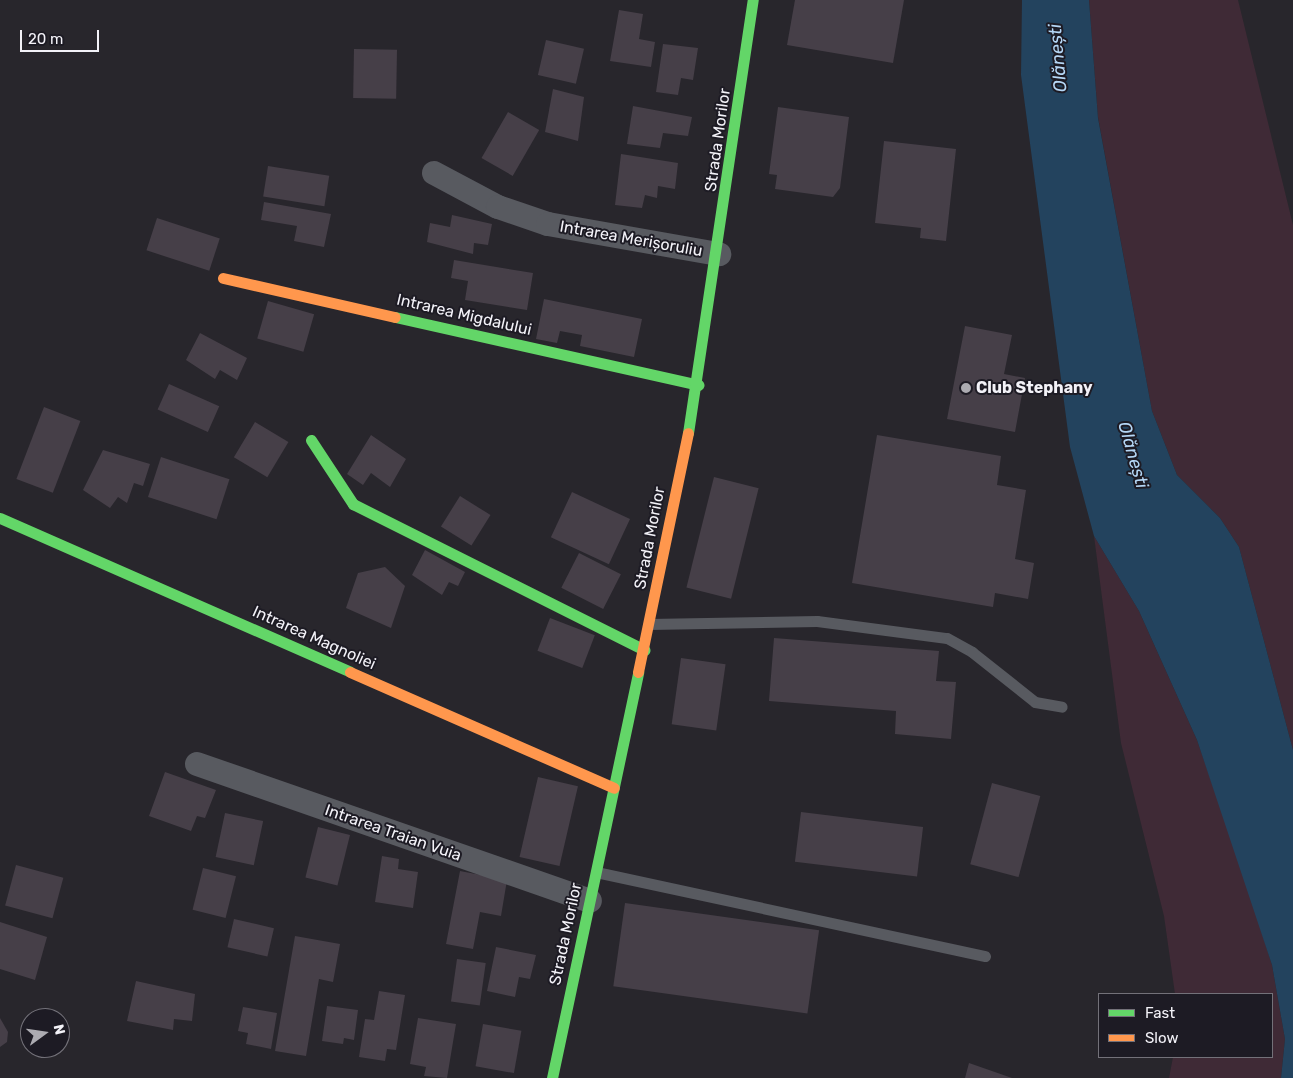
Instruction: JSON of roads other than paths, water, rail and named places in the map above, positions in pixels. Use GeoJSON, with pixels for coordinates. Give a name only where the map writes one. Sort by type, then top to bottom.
{"type":"FeatureCollection","features":[{"type":"Feature","properties":{"kind":"street","name":"Strada Morilor"},"geometry":{"type":"LineString","coordinates":[[552,1078],[644,650],[698,384],[719,254],[753,0]]}},
{"type":"Feature","properties":{"kind":"street","name":"Intrarea Merișoruliu"},"geometry":{"type":"LineString","coordinates":[[434,173],[498,206],[548,224],[719,254]]}},
{"type":"Feature","properties":{"kind":"street","name":"Intrarea Migdalului"},"geometry":{"type":"LineString","coordinates":[[223,278],[698,384]]}},
{"type":"Feature","properties":{"kind":"street"},"geometry":{"type":"LineString","coordinates":[[312,440],[353,504],[644,650]]}},
{"type":"Feature","properties":{"kind":"street","name":"Intrarea Magnoliei"},"geometry":{"type":"LineString","coordinates":[[0,518],[614,788]]}},
{"type":"Feature","properties":{"kind":"street","name":"Intrarea Traian Vuia"},"geometry":{"type":"LineString","coordinates":[[197,764],[590,901]]}},
{"type":"Feature","properties":{"kind":"lane"},"geometry":{"type":"LineString","coordinates":[[649,624],[817,622],[947,638],[1035,702],[1062,707]]}},
{"type":"Feature","properties":{"kind":"lane"},"geometry":{"type":"LineString","coordinates":[[596,872],[985,956]]}},
{"type":"Feature","properties":{"kind":"water","name":"Olănești"},"geometry":{"type":"Polygon","coordinates":[[[1022,0],[1089,0],[1098,118],[1152,411],[1177,475],[1220,518],[1239,547],[1293,750],[1293,1078],[1281,1078],[1285,1039],[1272,965],[1197,740],[1139,611],[1094,536],[1070,447],[1021,75],[1022,0]]]}},
{"type":"Feature","properties":{"kind":"place","name":"Club Stephany"},"geometry":{"type":"Point","coordinates":[966,388]}}]}
